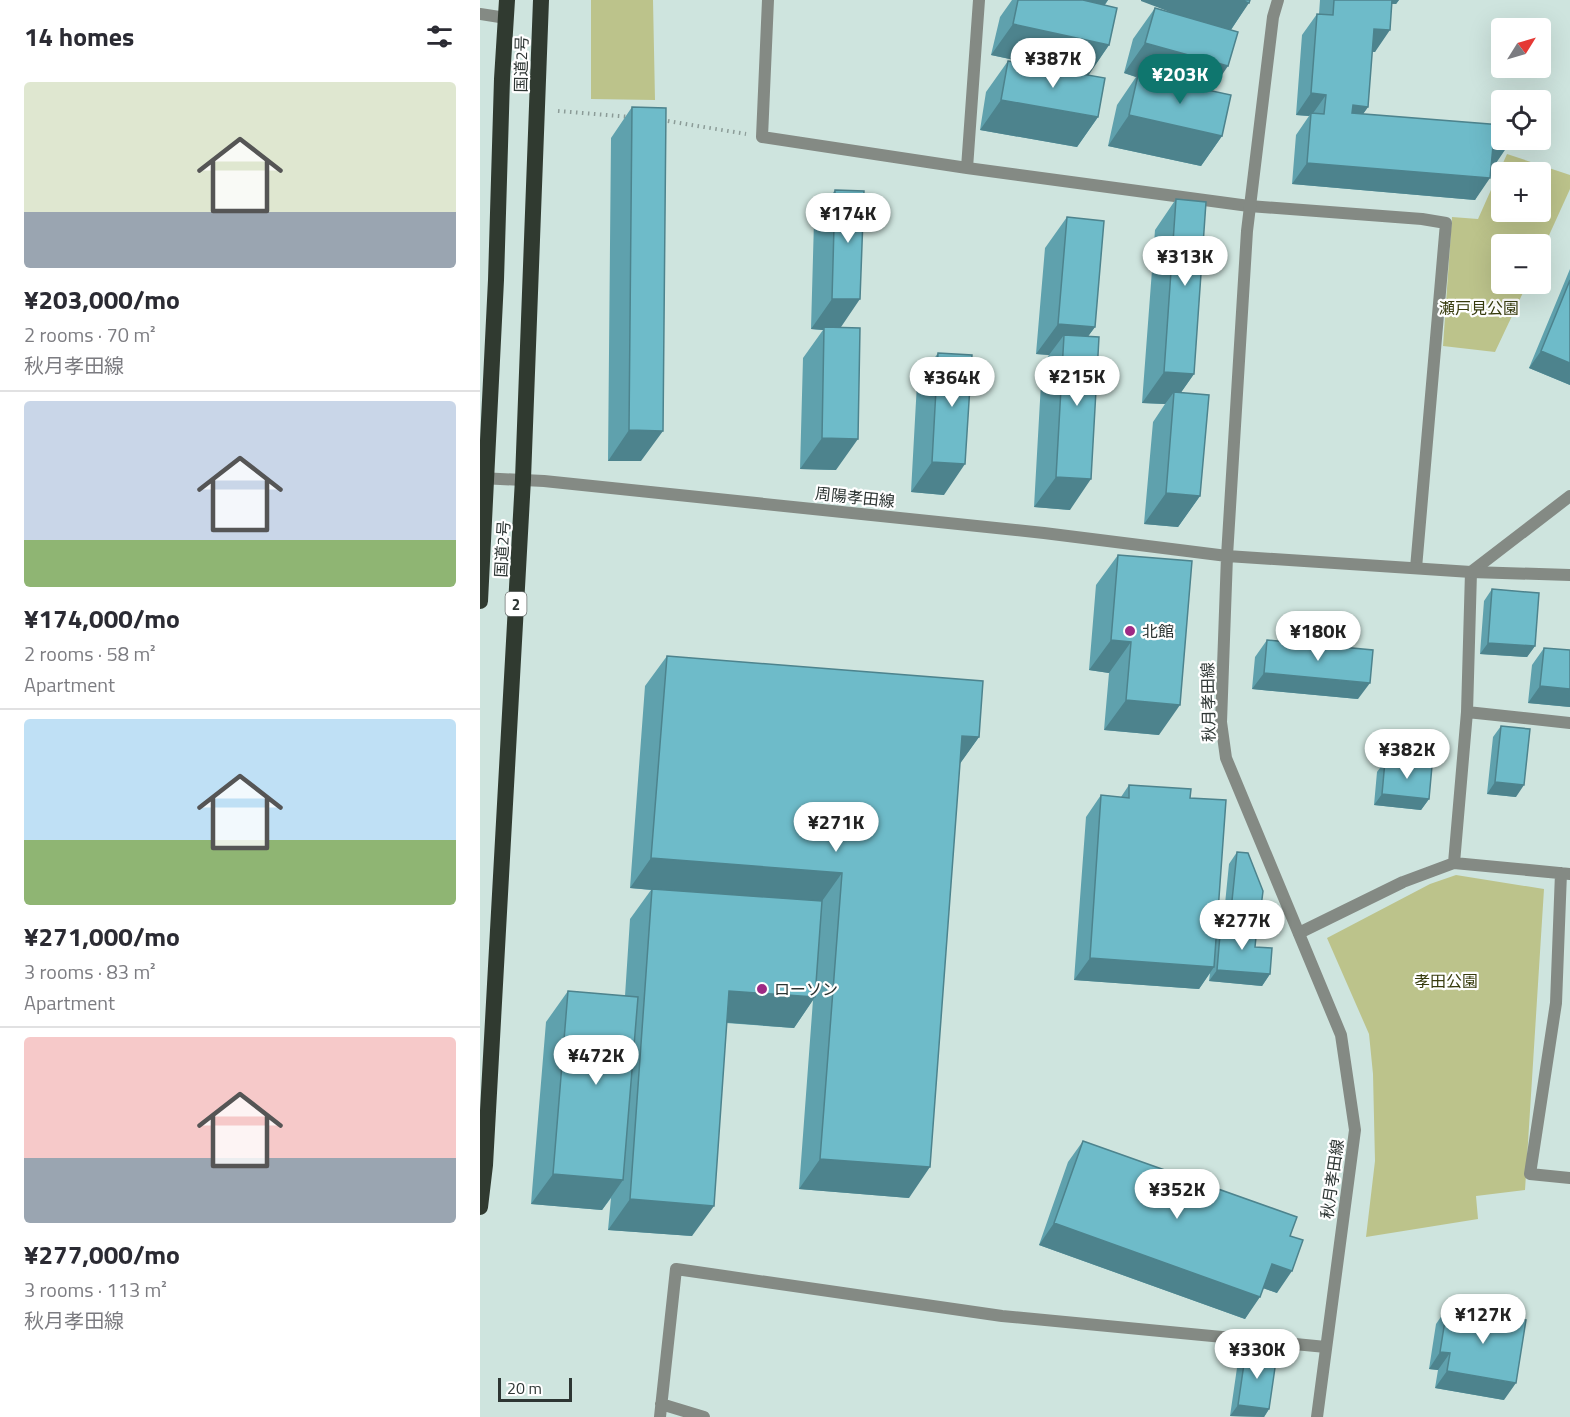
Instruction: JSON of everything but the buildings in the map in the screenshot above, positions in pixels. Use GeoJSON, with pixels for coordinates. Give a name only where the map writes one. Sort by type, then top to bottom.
{"type":"FeatureCollection","features":[{"type":"Feature","properties":{"kind":"highway","name":"国道2号"},"geometry":{"type":"LineString","coordinates":[[480,601],[483,478],[507,0]]}},
{"type":"Feature","properties":{"kind":"highway","name":"国道2号"},"geometry":{"type":"LineString","coordinates":[[480,1207],[485,1165],[524,479],[541,0]]}},
{"type":"Feature","properties":{"kind":"street"},"geometry":{"type":"LineString","coordinates":[[768,0],[762,137],[967,168],[1249,206],[1422,219],[1446,224],[1416,568]]}},
{"type":"Feature","properties":{"kind":"street"},"geometry":{"type":"LineString","coordinates":[[967,168],[979,0]]}},
{"type":"Feature","properties":{"kind":"street","name":"秋月孝田線"},"geometry":{"type":"LineString","coordinates":[[1278,0],[1273,17],[1249,206],[1227,556],[1221,722],[1226,758],[1341,1035],[1355,1130],[1317,1417]]}},
{"type":"Feature","properties":{"kind":"street"},"geometry":{"type":"LineString","coordinates":[[480,14],[506,18]]}},
{"type":"Feature","properties":{"kind":"street","name":"周陽孝田線"},"geometry":{"type":"LineString","coordinates":[[483,478],[524,479],[1032,532],[1227,556],[1471,572],[1570,574]]}},
{"type":"Feature","properties":{"kind":"street"},"geometry":{"type":"LineString","coordinates":[[1454,863],[1467,712],[1471,572],[1570,495]]}},
{"type":"Feature","properties":{"kind":"street"},"geometry":{"type":"LineString","coordinates":[[1467,712],[1570,723]]}},
{"type":"Feature","properties":{"kind":"street"},"geometry":{"type":"LineString","coordinates":[[1299,933],[1403,882],[1454,863],[1566,874],[1556,1003],[1530,1174],[1570,1179]]}},
{"type":"Feature","properties":{"kind":"street"},"geometry":{"type":"LineString","coordinates":[[1556,1003],[1570,1005]]}},
{"type":"Feature","properties":{"kind":"street"},"geometry":{"type":"LineString","coordinates":[[705,1417],[660,1411],[676,1269],[1002,1316],[1326,1347]]}},
{"type":"Feature","properties":{"kind":"path"},"geometry":{"type":"LineString","coordinates":[[538,110],[634,117]]}},
{"type":"Feature","properties":{"kind":"path"},"geometry":{"type":"LineString","coordinates":[[657,119],[680,121],[762,137]]}},
{"type":"Feature","properties":{"kind":"green space"},"geometry":{"type":"Polygon","coordinates":[[[591,0],[653,0],[655,100],[591,99],[591,0]]]}},
{"type":"Feature","properties":{"kind":"green space","name":"瀬戸見公園"},"geometry":{"type":"Polygon","coordinates":[[[1507,154],[1531,162],[1503,162],[1507,154]]]}},
{"type":"Feature","properties":{"kind":"green space","name":"瀬戸見公園"},"geometry":{"type":"Polygon","coordinates":[[[1551,169],[1570,175],[1570,189],[1550,234],[1491,234],[1491,294],[1522,294],[1495,352],[1443,346],[1452,217],[1478,219],[1491,190],[1491,222],[1551,222],[1551,169]]]}},
{"type":"Feature","properties":{"kind":"green space","name":"孝田公園"},"geometry":{"type":"Polygon","coordinates":[[[1456,875],[1544,889],[1525,1190],[1476,1196],[1478,1219],[1366,1237],[1375,1161],[1373,1074],[1369,1034],[1327,938],[1430,884],[1456,875]]]}},
{"type":"Feature","properties":{"kind":"place","name":"北館"},"geometry":{"type":"Point","coordinates":[1130,631]}},
{"type":"Feature","properties":{"kind":"place","name":"ローソン"},"geometry":{"type":"Point","coordinates":[762,989]}}]}
